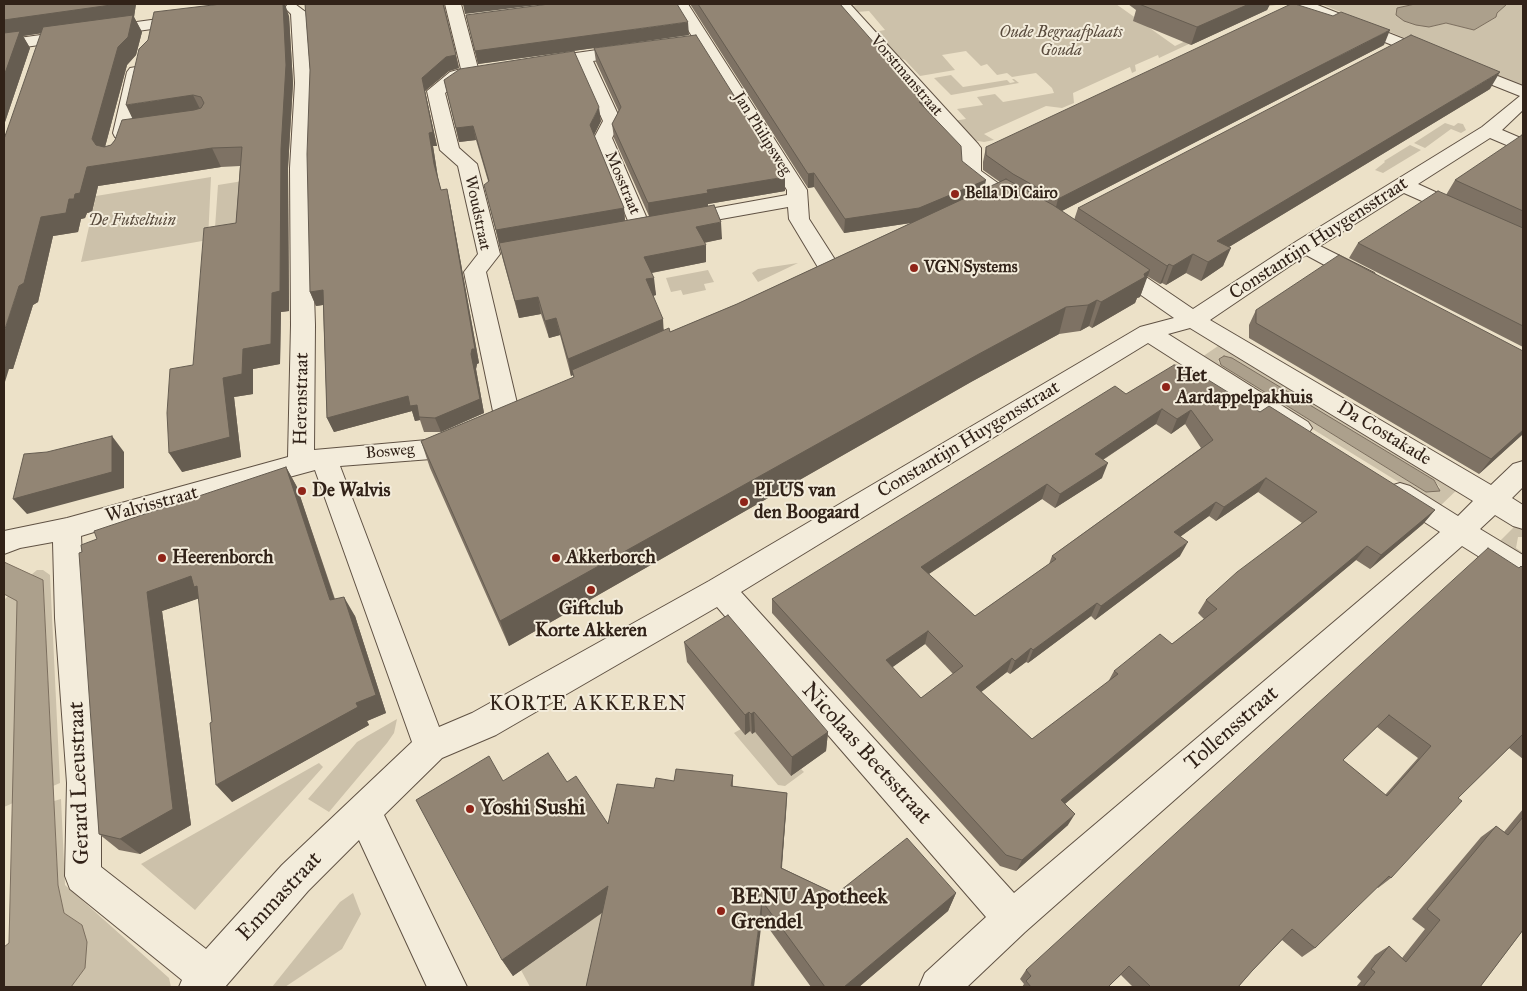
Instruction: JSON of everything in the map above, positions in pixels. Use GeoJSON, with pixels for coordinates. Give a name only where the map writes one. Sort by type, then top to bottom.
{"type":"FeatureCollection","features":[{"type":"Feature","properties":{"kind":"street","name":"Jan Philipsweg"},"geometry":{"type":"LineString","coordinates":[[680,4],[694,41],[797,190],[799,219],[840,265],[806,280]]}},
{"type":"Feature","properties":{"kind":"street","name":"Vorstmanstraat"},"geometry":{"type":"LineString","coordinates":[[842,4],[908,80],[980,146],[971,172],[1009,199],[959,214]]}},
{"type":"Feature","properties":{"kind":"street"},"geometry":{"type":"LineString","coordinates":[[1296,5],[1402,44],[1523,92]]}},
{"type":"Feature","properties":{"kind":"street","name":"Herenstraat"},"geometry":{"type":"LineString","coordinates":[[292,7],[299,13],[304,83],[300,168],[303,325],[312,460],[430,747]]}},
{"type":"Feature","properties":{"kind":"street","name":"Woudstraat"},"geometry":{"type":"LineString","coordinates":[[463,15],[478,71],[456,76],[436,91],[450,150],[467,164],[497,252],[475,272],[501,419]]}},
{"type":"Feature","properties":{"kind":"street"},"geometry":{"type":"LineString","coordinates":[[4,45],[44,39],[147,32],[206,17]]}},
{"type":"Feature","properties":{"kind":"street"},"geometry":{"type":"LineString","coordinates":[[147,32],[119,141],[166,127]]}},
{"type":"Feature","properties":{"kind":"street"},"geometry":{"type":"LineString","coordinates":[[38,57],[44,39]]}},
{"type":"Feature","properties":{"kind":"street"},"geometry":{"type":"LineString","coordinates":[[1378,57],[1402,44]]}},
{"type":"Feature","properties":{"kind":"street"},"geometry":{"type":"LineString","coordinates":[[529,64],[650,47]]}},
{"type":"Feature","properties":{"kind":"street","name":"Mosstraat"},"geometry":{"type":"LineString","coordinates":[[584,57],[612,121],[602,138],[632,229],[798,199]]}},
{"type":"Feature","properties":{"kind":"street","name":"Constantijn Huygensstraat"},"geometry":{"type":"LineString","coordinates":[[364,811],[430,747],[484,724],[720,590],[1148,332],[1193,320],[1305,246],[1489,131],[1523,101]]}},
{"type":"Feature","properties":{"kind":"street"},"geometry":{"type":"LineString","coordinates":[[1489,131],[1523,146]]}},
{"type":"Feature","properties":{"kind":"street"},"geometry":{"type":"LineString","coordinates":[[1403,186],[1523,240]]}},
{"type":"Feature","properties":{"kind":"street"},"geometry":{"type":"LineString","coordinates":[[1305,246],[1384,287]]}},
{"type":"Feature","properties":{"kind":"street","name":"Da Costakade"},"geometry":{"type":"LineString","coordinates":[[1095,253],[1193,320],[1523,518]]}},
{"type":"Feature","properties":{"kind":"street","name":"Da Costakade"},"geometry":{"type":"LineString","coordinates":[[1148,332],[1321,442]]}},
{"type":"Feature","properties":{"kind":"street","name":"Bosweg"},"geometry":{"type":"LineString","coordinates":[[312,460],[431,449],[501,419]]}},
{"type":"Feature","properties":{"kind":"street","name":"Walvisstraat"},"geometry":{"type":"LineString","coordinates":[[4,543],[16,538],[67,529],[153,503],[312,460]]}},
{"type":"Feature","properties":{"kind":"street","name":"Tollensstraat"},"geometry":{"type":"LineString","coordinates":[[940,987],[1012,919],[1460,531],[1523,471]]}},
{"type":"Feature","properties":{"kind":"street"},"geometry":{"type":"LineString","coordinates":[[1378,479],[1523,570]]}},
{"type":"Feature","properties":{"kind":"street","name":"Gerard Leeustraat"},"geometry":{"type":"LineString","coordinates":[[67,529],[70,618],[84,783],[83,876],[204,982]]}},
{"type":"Feature","properties":{"kind":"street","name":"Nicolaas Beetsstraat"},"geometry":{"type":"LineString","coordinates":[[720,590],[1012,919]]}},
{"type":"Feature","properties":{"kind":"street"},"geometry":{"type":"LineString","coordinates":[[364,811],[447,987]]}},
{"type":"Feature","properties":{"kind":"street","name":"Emmastraat"},"geometry":{"type":"LineString","coordinates":[[204,982],[295,878],[364,811]]}},
{"type":"Feature","properties":{"kind":"green space","name":"Oude Begraafplaats Gouda"},"geometry":{"type":"Polygon","coordinates":[[[863,4],[1116,4],[1175,46],[1264,4],[1282,4],[1270,6],[1159,58],[1158,55],[1135,65],[1136,71],[1132,73],[1130,67],[1073,93],[1074,103],[1062,108],[1046,106],[984,134],[994,140],[984,142],[972,140],[953,121],[966,119],[957,109],[983,105],[977,97],[995,94],[1003,102],[1054,93],[1052,88],[1036,73],[1012,77],[1007,73],[997,75],[987,64],[981,66],[966,51],[942,55],[955,70],[920,76],[905,60],[895,56],[874,32],[885,30],[869,11],[857,12],[852,6],[863,4]]]}},
{"type":"Feature","properties":{"kind":"green space"},"geometry":{"type":"Polygon","coordinates":[[[1321,4],[1415,4],[1397,8],[1429,27],[1446,23],[1474,30],[1496,17],[1497,13],[1507,4],[1523,4],[1523,86],[1321,4]]]}},
{"type":"Feature","properties":{"kind":"green space"},"geometry":{"type":"Polygon","coordinates":[[[951,75],[963,87],[1007,80],[1010,83],[1015,82],[1012,79],[1019,83],[951,95],[934,78],[951,75]]]}},
{"type":"Feature","properties":{"kind":"green space"},"geometry":{"type":"Polygon","coordinates":[[[1445,123],[1454,126],[1458,123],[1463,124],[1466,130],[1461,133],[1451,129],[1425,148],[1414,143],[1445,123]]]}},
{"type":"Feature","properties":{"kind":"green space"},"geometry":{"type":"Polygon","coordinates":[[[1410,145],[1421,150],[1383,173],[1375,170],[1384,161],[1410,145]]]}},
{"type":"Feature","properties":{"kind":"green space","name":"De Futseltuin"},"geometry":{"type":"Polygon","coordinates":[[[211,177],[208,240],[81,262],[96,196],[211,177]]]}},
{"type":"Feature","properties":{"kind":"green space"},"geometry":{"type":"Polygon","coordinates":[[[249,180],[245,237],[214,242],[218,185],[249,180]]]}},
{"type":"Feature","properties":{"kind":"green space"},"geometry":{"type":"Polygon","coordinates":[[[798,263],[758,282],[752,273],[758,269],[798,263]]]}},
{"type":"Feature","properties":{"kind":"green space"},"geometry":{"type":"Polygon","coordinates":[[[708,270],[714,282],[704,284],[706,290],[683,295],[681,290],[671,292],[666,278],[708,270]]]}},
{"type":"Feature","properties":{"kind":"green space"},"geometry":{"type":"Polygon","coordinates":[[[1221,344],[1460,487],[1439,507],[1199,359],[1221,344]],[[1227,357],[1218,361],[1221,365],[1426,492],[1440,488],[1434,480],[1227,357]]]}},
{"type":"Feature","properties":{"kind":"green space"},"geometry":{"type":"Polygon","coordinates":[[[1518,523],[1523,526],[1523,537],[1518,537],[1516,548],[1523,553],[1523,560],[1497,544],[1518,523]]]}},
{"type":"Feature","properties":{"kind":"green space"},"geometry":{"type":"Polygon","coordinates":[[[37,570],[43,570],[50,575],[60,783],[53,786],[43,580],[31,575],[37,570]]]}},
{"type":"Feature","properties":{"kind":"green space"},"geometry":{"type":"Polygon","coordinates":[[[8,596],[17,600],[13,803],[4,807],[4,600],[8,596]]]}},
{"type":"Feature","properties":{"kind":"green space"},"geometry":{"type":"Polygon","coordinates":[[[397,719],[394,733],[387,743],[329,812],[308,799],[357,742],[397,719]]]}},
{"type":"Feature","properties":{"kind":"green space"},"geometry":{"type":"Polygon","coordinates":[[[741,729],[745,734],[750,731],[752,734],[755,732],[791,776],[801,769],[804,772],[785,786],[778,785],[734,733],[741,729]]]}},
{"type":"Feature","properties":{"kind":"green space"},"geometry":{"type":"Polygon","coordinates":[[[319,763],[323,767],[195,910],[141,864],[319,763]]]}},
{"type":"Feature","properties":{"kind":"green space"},"geometry":{"type":"Polygon","coordinates":[[[61,799],[65,885],[169,978],[171,987],[71,987],[85,968],[82,925],[64,913],[58,885],[54,801],[61,799]]]}},
{"type":"Feature","properties":{"kind":"green space"},"geometry":{"type":"Polygon","coordinates":[[[353,893],[361,914],[342,949],[285,987],[272,987],[340,902],[353,893]]]}},
{"type":"Feature","properties":{"kind":"green space"},"geometry":{"type":"Polygon","coordinates":[[[616,898],[597,987],[530,987],[521,970],[574,933],[616,898]]]}},
{"type":"Feature","properties":{"kind":"shaded area"},"geometry":{"type":"Polygon","coordinates":[[[1415,4],[1507,4],[1497,13],[1496,17],[1474,30],[1446,23],[1429,27],[1416,25],[1404,21],[1396,15],[1397,8],[1415,4]]]}},
{"type":"Feature","properties":{"kind":"shaded area"},"geometry":{"type":"Polygon","coordinates":[[[1224,356],[1232,358],[1434,480],[1440,491],[1426,492],[1221,365],[1219,359],[1224,356]]]}},
{"type":"Feature","properties":{"kind":"shaded area"},"geometry":{"type":"Polygon","coordinates":[[[4,562],[43,580],[58,885],[64,913],[82,925],[87,942],[85,968],[71,987],[4,987],[4,947],[9,943],[17,601],[4,594],[4,562]]]}},
{"type":"Feature","properties":{"kind":"building"},"geometry":{"type":"Polygon","coordinates":[[[4,4],[118,4],[4,20],[4,4]]]}},
{"type":"Feature","properties":{"kind":"building"},"geometry":{"type":"Polygon","coordinates":[[[221,4],[283,4],[286,65],[281,149],[280,291],[272,293],[271,344],[243,349],[242,374],[223,378],[230,437],[169,453],[167,413],[170,369],[193,365],[204,228],[236,223],[242,147],[212,148],[87,167],[80,193],[75,194],[74,199],[69,199],[66,213],[41,217],[24,283],[19,286],[4,332],[4,139],[43,27],[133,15],[128,37],[118,47],[92,139],[96,145],[104,147],[111,145],[115,140],[122,120],[201,108],[204,103],[201,97],[193,95],[126,105],[139,49],[148,40],[154,12],[221,4]]]}},
{"type":"Feature","properties":{"kind":"building"},"geometry":{"type":"Polygon","coordinates":[[[305,4],[443,4],[456,55],[446,57],[422,78],[433,132],[429,133],[434,164],[441,190],[447,189],[475,349],[472,349],[471,354],[480,399],[435,418],[419,417],[417,405],[410,406],[408,396],[327,418],[323,290],[310,292],[307,154],[310,70],[305,4]]]}},
{"type":"Feature","properties":{"kind":"building"},"geometry":{"type":"Polygon","coordinates":[[[549,4],[677,4],[688,22],[475,51],[466,15],[549,4]]]}},
{"type":"Feature","properties":{"kind":"building"},"geometry":{"type":"Polygon","coordinates":[[[698,4],[840,4],[925,101],[919,102],[961,146],[962,161],[986,180],[919,208],[845,219],[814,173],[808,174],[698,4]]]}},
{"type":"Feature","properties":{"kind":"building"},"geometry":{"type":"Polygon","coordinates":[[[1139,4],[1249,4],[1197,27],[1139,4]]]}},
{"type":"Feature","properties":{"kind":"building"},"geometry":{"type":"Polygon","coordinates":[[[1291,4],[1333,16],[1341,12],[1390,30],[1058,199],[1013,174],[986,155],[986,147],[1291,4]]]}},
{"type":"Feature","properties":{"kind":"building"},"geometry":{"type":"Polygon","coordinates":[[[20,31],[4,76],[4,33],[20,31]]]}},
{"type":"Feature","properties":{"kind":"building"},"geometry":{"type":"Polygon","coordinates":[[[696,35],[785,177],[707,190],[708,193],[648,203],[612,124],[621,107],[594,48],[696,35]]]}},
{"type":"Feature","properties":{"kind":"building"},"geometry":{"type":"Polygon","coordinates":[[[1411,35],[1500,72],[1217,241],[1231,248],[1208,262],[1193,254],[1173,266],[1169,264],[1167,266],[1078,208],[1411,35]]]}},
{"type":"Feature","properties":{"kind":"building"},"geometry":{"type":"Polygon","coordinates":[[[574,51],[599,107],[590,125],[624,208],[496,230],[484,185],[489,181],[473,126],[456,128],[444,80],[460,69],[574,51]]]}},
{"type":"Feature","properties":{"kind":"building"},"geometry":{"type":"Polygon","coordinates":[[[1522,135],[1523,211],[1455,180],[1522,135]]]}},
{"type":"Feature","properties":{"kind":"building"},"geometry":{"type":"Polygon","coordinates":[[[1006,179],[1053,205],[1150,270],[1144,274],[1145,277],[1101,302],[1097,300],[1088,305],[1066,307],[977,355],[500,621],[421,441],[574,377],[572,370],[669,328],[670,332],[737,304],[1006,179]]]}},
{"type":"Feature","properties":{"kind":"building"},"geometry":{"type":"Polygon","coordinates":[[[1438,191],[1523,228],[1523,326],[1358,243],[1438,191]]]}},
{"type":"Feature","properties":{"kind":"building"},"geometry":{"type":"Polygon","coordinates":[[[714,205],[721,222],[696,227],[706,245],[644,257],[654,278],[646,279],[663,319],[568,359],[556,318],[545,321],[538,297],[515,301],[499,243],[714,205]]]}},
{"type":"Feature","properties":{"kind":"building"},"geometry":{"type":"Polygon","coordinates":[[[1339,255],[1523,351],[1523,430],[1491,459],[1256,323],[1256,310],[1339,255]]]}},
{"type":"Feature","properties":{"kind":"building"},"geometry":{"type":"Polygon","coordinates":[[[1174,365],[1183,366],[1260,412],[1269,406],[1435,510],[1381,555],[1367,546],[1061,800],[1075,814],[1022,860],[1006,855],[772,599],[1115,386],[1126,394],[1174,365]],[[1162,409],[1095,454],[1108,463],[1060,494],[1047,484],[921,567],[975,616],[1056,559],[1052,556],[1213,440],[1191,410],[1177,419],[1162,409]],[[1266,478],[1224,507],[1216,502],[1174,532],[1188,542],[1101,606],[1097,603],[1033,650],[1031,648],[1015,661],[1012,658],[976,687],[1032,739],[1118,674],[1114,671],[1160,634],[1172,644],[1217,609],[1206,600],[1237,572],[1317,512],[1266,478]],[[928,631],[886,660],[921,698],[963,666],[928,631]]]}},
{"type":"Feature","properties":{"kind":"building"},"geometry":{"type":"Polygon","coordinates":[[[112,436],[112,472],[13,499],[24,454],[47,452],[112,436]]]}},
{"type":"Feature","properties":{"kind":"building"},"geometry":{"type":"Polygon","coordinates":[[[286,467],[330,600],[344,597],[376,695],[356,703],[358,707],[216,785],[210,723],[212,722],[197,586],[194,587],[191,576],[147,592],[173,809],[120,839],[99,834],[79,553],[82,552],[81,545],[97,539],[94,531],[286,467]]]}},
{"type":"Feature","properties":{"kind":"building"},"geometry":{"type":"Polygon","coordinates":[[[1488,548],[1519,568],[1521,566],[1523,568],[1523,736],[1458,798],[1462,801],[1391,878],[1389,876],[1315,948],[1292,929],[1238,987],[1151,987],[1129,966],[1108,987],[1031,987],[1026,981],[1031,976],[1026,970],[1488,548]],[[1389,715],[1343,760],[1387,796],[1431,746],[1389,715]]]}},
{"type":"Feature","properties":{"kind":"building"},"geometry":{"type":"Polygon","coordinates":[[[728,615],[828,732],[792,757],[754,712],[751,714],[749,712],[745,715],[684,642],[728,615]]]}},
{"type":"Feature","properties":{"kind":"building"},"geometry":{"type":"Polygon","coordinates":[[[548,753],[567,782],[576,776],[608,824],[617,784],[654,788],[656,778],[674,781],[676,769],[733,775],[731,786],[787,793],[781,868],[836,894],[907,838],[956,893],[844,987],[825,987],[762,901],[751,987],[586,987],[608,886],[502,960],[416,800],[489,756],[503,781],[548,753]]]}},
{"type":"Feature","properties":{"kind":"building"},"geometry":{"type":"Polygon","coordinates":[[[1523,817],[1523,930],[1480,987],[1363,987],[1375,972],[1371,969],[1389,946],[1406,962],[1440,920],[1427,909],[1496,826],[1508,835],[1523,817]]]}},
{"type":"Feature","properties":{"kind":"place","name":"Bella Di Cairo"},"geometry":{"type":"Point","coordinates":[955,194]}},
{"type":"Feature","properties":{"kind":"place","name":"VGN Systems"},"geometry":{"type":"Point","coordinates":[914,268]}},
{"type":"Feature","properties":{"kind":"place","name":"Het Aardappelpakhuis"},"geometry":{"type":"Point","coordinates":[1166,387]}},
{"type":"Feature","properties":{"kind":"place","name":"De Walvis"},"geometry":{"type":"Point","coordinates":[302,491]}},
{"type":"Feature","properties":{"kind":"place","name":"PLUS van den Boogaard"},"geometry":{"type":"Point","coordinates":[744,502]}},
{"type":"Feature","properties":{"kind":"place","name":"Heerenborch"},"geometry":{"type":"Point","coordinates":[162,558]}},
{"type":"Feature","properties":{"kind":"place","name":"Akkerborch"},"geometry":{"type":"Point","coordinates":[556,558]}},
{"type":"Feature","properties":{"kind":"place","name":"Giftclub Korte Akkeren"},"geometry":{"type":"Point","coordinates":[591,590]}},
{"type":"Feature","properties":{"kind":"place","name":"Yoshi Sushi"},"geometry":{"type":"Point","coordinates":[470,809]}},
{"type":"Feature","properties":{"kind":"place","name":"BENU Apotheek Grendel"},"geometry":{"type":"Point","coordinates":[721,911]}},
{"type":"Feature","properties":{"kind":"district","name":"KORTE AKKEREN"},"geometry":{"type":"Point","coordinates":[588,705]}}]}
